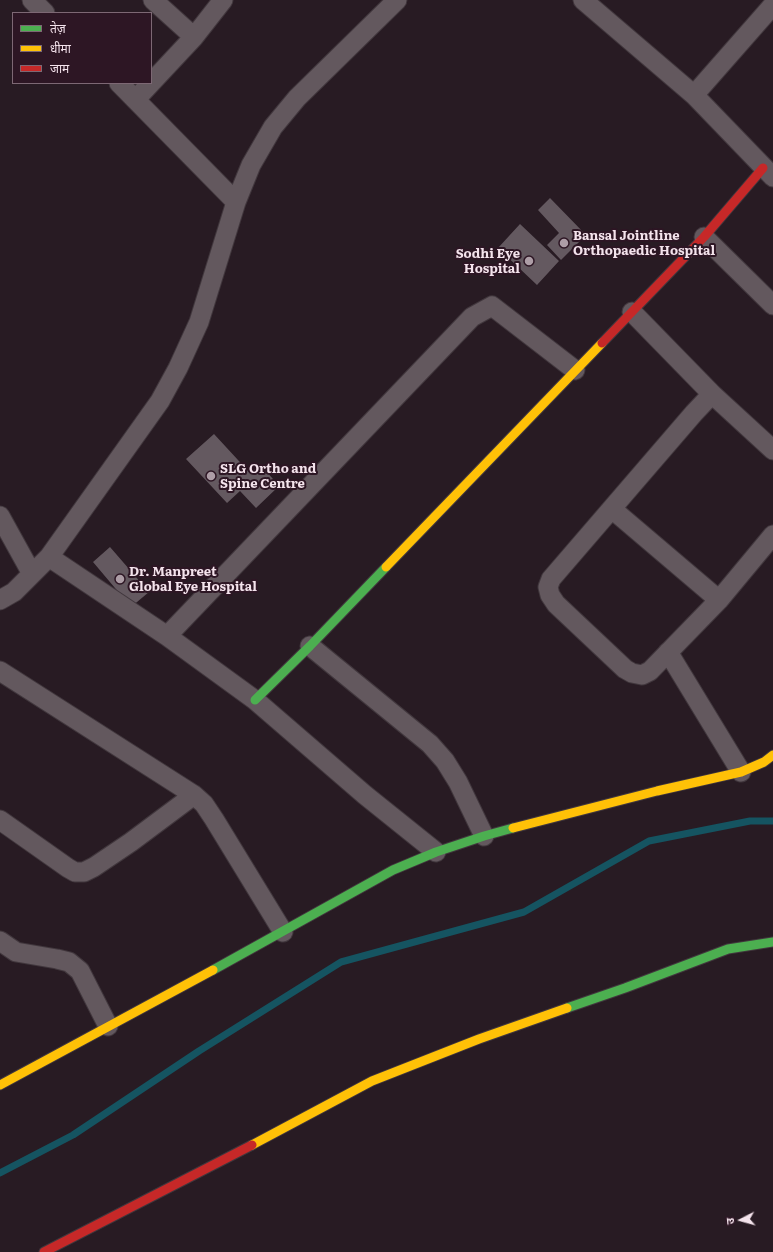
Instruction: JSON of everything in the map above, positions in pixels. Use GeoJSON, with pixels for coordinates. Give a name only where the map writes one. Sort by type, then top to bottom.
{"type":"FeatureCollection","features":[{"type":"Feature","properties":{"kind":"street"},"geometry":{"type":"LineString","coordinates":[[32,0],[44,12]]}},
{"type":"Feature","properties":{"kind":"street"},"geometry":{"type":"LineString","coordinates":[[153,0],[194,37]]}},
{"type":"Feature","properties":{"kind":"street"},"geometry":{"type":"LineString","coordinates":[[152,82],[194,37],[223,0]]}},
{"type":"Feature","properties":{"kind":"street"},"geometry":{"type":"LineString","coordinates":[[0,600],[14,592],[49,557],[160,401],[178,368],[199,322],[236,202],[251,165],[278,122],[297,98],[397,0]]}},
{"type":"Feature","properties":{"kind":"street"},"geometry":{"type":"LineString","coordinates":[[255,700],[310,646],[575,370],[768,173],[694,95],[583,0]]}},
{"type":"Feature","properties":{"kind":"street"},"geometry":{"type":"LineString","coordinates":[[694,95],[773,5]]}},
{"type":"Feature","properties":{"kind":"street"},"geometry":{"type":"LineString","coordinates":[[120,84],[236,202]]}},
{"type":"Feature","properties":{"kind":"street"},"geometry":{"type":"LineString","coordinates":[[136,99],[150,84]]}},
{"type":"Feature","properties":{"kind":"street"},"geometry":{"type":"LineString","coordinates":[[704,237],[773,305]]}},
{"type":"Feature","properties":{"kind":"street"},"geometry":{"type":"LineString","coordinates":[[167,636],[472,317],[492,306],[575,370]]}},
{"type":"Feature","properties":{"kind":"street"},"geometry":{"type":"LineString","coordinates":[[632,312],[712,394],[773,450]]}},
{"type":"Feature","properties":{"kind":"street"},"geometry":{"type":"LineString","coordinates":[[712,394],[551,579],[548,587],[550,595],[556,604],[625,669],[632,673],[642,674],[650,671],[719,600],[773,535]]}},
{"type":"Feature","properties":{"kind":"street"},"geometry":{"type":"LineString","coordinates":[[612,509],[719,600]]}},
{"type":"Feature","properties":{"kind":"street"},"geometry":{"type":"LineString","coordinates":[[0,516],[32,574]]}},
{"type":"Feature","properties":{"kind":"street"},"geometry":{"type":"LineString","coordinates":[[49,557],[167,636],[255,700],[365,795],[436,852]]}},
{"type":"Feature","properties":{"kind":"street"},"geometry":{"type":"LineString","coordinates":[[310,646],[430,744],[446,761],[484,836]]}},
{"type":"Feature","properties":{"kind":"street"},"geometry":{"type":"LineString","coordinates":[[668,652],[741,772]]}},
{"type":"Feature","properties":{"kind":"street"},"geometry":{"type":"LineString","coordinates":[[0,671],[194,795],[204,804],[283,932]]}},
{"type":"Feature","properties":{"kind":"street"},"geometry":{"type":"LineString","coordinates":[[0,1085],[283,932],[393,870],[436,852],[484,836],[658,791],[741,772],[764,762],[773,755]]}},
{"type":"Feature","properties":{"kind":"street"},"geometry":{"type":"LineString","coordinates":[[0,820],[72,870],[76,872],[84,872],[131,842],[194,795]]}},
{"type":"Feature","properties":{"kind":"street"},"geometry":{"type":"LineString","coordinates":[[0,941],[16,952],[69,962],[80,971],[108,1026]]}},
{"type":"Feature","properties":{"kind":"street"},"geometry":{"type":"LineString","coordinates":[[44,1252],[287,1127],[372,1081],[479,1039],[625,988],[728,949],[773,942]]}},
{"type":"Feature","properties":{"kind":"building"},"geometry":{"type":"Polygon","coordinates":[[[550,198],[586,235],[561,260],[547,245],[559,233],[538,210],[550,198]]]}},
{"type":"Feature","properties":{"kind":"building"},"geometry":{"type":"Polygon","coordinates":[[[520,224],[559,261],[537,285],[498,248],[520,224]]]}},
{"type":"Feature","properties":{"kind":"building"},"geometry":{"type":"Polygon","coordinates":[[[214,434],[250,473],[260,464],[279,486],[256,508],[240,491],[227,503],[186,459],[214,434]]]}},
{"type":"Feature","properties":{"kind":"building"},"geometry":{"type":"Polygon","coordinates":[[[110,547],[149,592],[131,607],[93,562],[110,547]]]}},
{"type":"Feature","properties":{"kind":"waterway"},"geometry":{"type":"LineString","coordinates":[[0,1173],[73,1135],[199,1051],[341,962],[524,912],[649,841],[750,821],[773,821]]}},
{"type":"Feature","properties":{"kind":"traffic: fast"},"geometry":{"type":"LineString","coordinates":[[255,700],[310,646],[386,567]]}},
{"type":"Feature","properties":{"kind":"traffic: fast"},"geometry":{"type":"LineString","coordinates":[[213,970],[393,870],[436,852],[513,828]]}},
{"type":"Feature","properties":{"kind":"traffic: fast"},"geometry":{"type":"LineString","coordinates":[[567,1008],[728,949],[773,942]]}},
{"type":"Feature","properties":{"kind":"traffic: slow"},"geometry":{"type":"LineString","coordinates":[[386,567],[602,343]]}},
{"type":"Feature","properties":{"kind":"traffic: slow"},"geometry":{"type":"LineString","coordinates":[[513,828],[657,791],[741,772],[764,762],[773,755]]}},
{"type":"Feature","properties":{"kind":"traffic: slow"},"geometry":{"type":"LineString","coordinates":[[0,1085],[213,970]]}},
{"type":"Feature","properties":{"kind":"traffic: slow"},"geometry":{"type":"LineString","coordinates":[[252,1145],[372,1081],[479,1039],[567,1008]]}},
{"type":"Feature","properties":{"kind":"traffic: jam"},"geometry":{"type":"LineString","coordinates":[[602,343],[704,237],[763,168]]}},
{"type":"Feature","properties":{"kind":"traffic: jam"},"geometry":{"type":"LineString","coordinates":[[44,1252],[252,1145]]}},
{"type":"Feature","properties":{"kind":"place","name":"Bansal Jointline Orthopaedic Hospital"},"geometry":{"type":"Point","coordinates":[564,243]}},
{"type":"Feature","properties":{"kind":"place","name":"Sodhi Eye Hospital"},"geometry":{"type":"Point","coordinates":[529,261]}},
{"type":"Feature","properties":{"kind":"place","name":"SLG Ortho and Spine Centre"},"geometry":{"type":"Point","coordinates":[211,476]}},
{"type":"Feature","properties":{"kind":"place","name":"Dr. Manpreet Global Eye Hospital"},"geometry":{"type":"Point","coordinates":[120,579]}}]}
